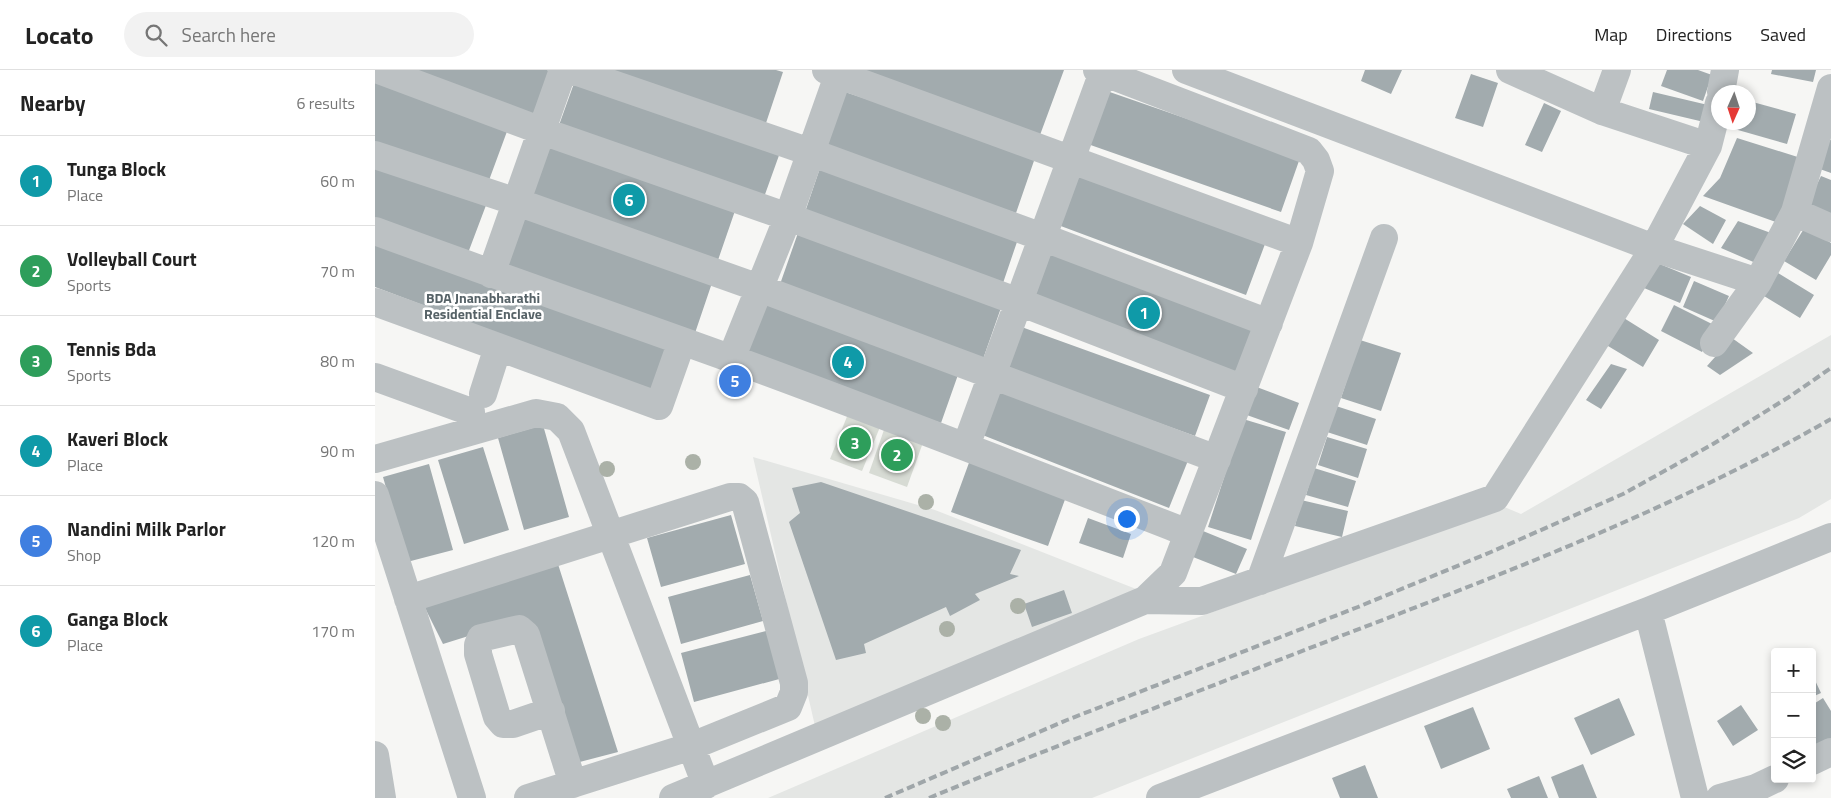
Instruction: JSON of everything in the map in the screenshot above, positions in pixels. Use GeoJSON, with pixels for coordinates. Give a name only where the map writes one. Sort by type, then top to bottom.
{"type":"FeatureCollection","features":[{"type":"Feature","properties":{"kind":"street"},"geometry":{"type":"LineString","coordinates":[[379,70],[542,131],[787,217],[1019,302],[1244,389]]}},
{"type":"Feature","properties":{"kind":"street"},"geometry":{"type":"LineString","coordinates":[[491,274],[563,70]]}},
{"type":"Feature","properties":{"kind":"street"},"geometry":{"type":"LineString","coordinates":[[572,70],[811,152],[1269,323]]}},
{"type":"Feature","properties":{"kind":"street"},"geometry":{"type":"LineString","coordinates":[[1186,70],[1654,248],[1759,282]]}},
{"type":"Feature","properties":{"kind":"street"},"geometry":{"type":"LineString","coordinates":[[1511,70],[1602,111],[1708,146]]}},
{"type":"Feature","properties":{"kind":"street"},"geometry":{"type":"LineString","coordinates":[[1602,111],[1617,70]]}},
{"type":"Feature","properties":{"kind":"street"},"geometry":{"type":"LineString","coordinates":[[1722,85],[1725,70]]}},
{"type":"Feature","properties":{"kind":"street"},"geometry":{"type":"LineString","coordinates":[[673,798],[1145,600],[1173,573],[1299,243],[1320,171],[1316,160],[1309,151],[1100,71],[966,446]]}},
{"type":"Feature","properties":{"kind":"street"},"geometry":{"type":"LineString","coordinates":[[731,359],[811,152],[834,72],[1299,243]]}},
{"type":"Feature","properties":{"kind":"street"},"geometry":{"type":"LineString","coordinates":[[1714,344],[1759,282],[1795,212],[1831,88]]}},
{"type":"Feature","properties":{"kind":"street"},"geometry":{"type":"LineString","coordinates":[[1145,600],[1202,601],[1495,498],[1654,248],[1708,146],[1712,130]]}},
{"type":"Feature","properties":{"kind":"street"},"geometry":{"type":"LineString","coordinates":[[375,155],[517,202],[759,288],[1217,459]]}},
{"type":"Feature","properties":{"kind":"street"},"geometry":{"type":"LineString","coordinates":[[1795,212],[1831,228]]}},
{"type":"Feature","properties":{"kind":"street"},"geometry":{"type":"LineString","coordinates":[[375,231],[682,341],[966,446],[1188,533]]}},
{"type":"Feature","properties":{"kind":"street"},"geometry":{"type":"LineString","coordinates":[[1260,581],[1384,238]]}},
{"type":"Feature","properties":{"kind":"street"},"geometry":{"type":"LineString","coordinates":[[375,302],[659,406],[682,341]]}},
{"type":"Feature","properties":{"kind":"street"},"geometry":{"type":"LineString","coordinates":[[375,376],[477,403],[498,347]]}},
{"type":"Feature","properties":{"kind":"street"},"geometry":{"type":"LineString","coordinates":[[375,459],[536,413],[557,416],[571,430],[706,785]]}},
{"type":"Feature","properties":{"kind":"street"},"geometry":{"type":"LineString","coordinates":[[375,495],[472,798]]}},
{"type":"Feature","properties":{"kind":"street"},"geometry":{"type":"LineString","coordinates":[[408,599],[730,497],[739,497],[745,502],[794,683],[794,692],[788,707],[692,746],[528,798]]}},
{"type":"Feature","properties":{"kind":"street"},"geometry":{"type":"LineString","coordinates":[[1160,798],[1648,611],[1831,537]]}},
{"type":"Feature","properties":{"kind":"street"},"geometry":{"type":"LineString","coordinates":[[1648,611],[1695,798]]}},
{"type":"Feature","properties":{"kind":"street"},"geometry":{"type":"LineString","coordinates":[[551,711],[573,784]]}},
{"type":"Feature","properties":{"kind":"street"},"geometry":{"type":"LineString","coordinates":[[1816,759],[1831,752]]}},
{"type":"Feature","properties":{"kind":"street"},"geometry":{"type":"LineString","coordinates":[[375,755],[383,798]]}},
{"type":"Feature","properties":{"kind":"street"},"geometry":{"type":"LineString","coordinates":[[1720,798],[1766,784],[1783,798]]}},
{"type":"Feature","properties":{"kind":"shaded area"},"geometry":{"type":"Polygon","coordinates":[[[1831,335],[1831,499],[1799,518],[1092,798],[768,798],[1139,639],[1502,506],[1521,514],[1831,335]]]}},
{"type":"Feature","properties":{"kind":"shaded area"},"geometry":{"type":"Polygon","coordinates":[[[848,414],[880,427],[862,471],[830,459],[848,414]]]}},
{"type":"Feature","properties":{"kind":"shaded area"},"geometry":{"type":"Polygon","coordinates":[[[886,424],[925,437],[907,487],[869,473],[886,424]]]}},
{"type":"Feature","properties":{"kind":"shaded area"},"geometry":{"type":"Polygon","coordinates":[[[753,457],[935,510],[1164,600],[815,726],[753,457]]]}},
{"type":"Feature","properties":{"kind":"building"},"geometry":{"type":"Polygon","coordinates":[[[392,70],[547,70],[551,72],[538,123],[392,70]]]}},
{"type":"Feature","properties":{"kind":"building"},"geometry":{"type":"Polygon","coordinates":[[[610,70],[776,70],[783,72],[766,123],[610,70]]]}},
{"type":"Feature","properties":{"kind":"building"},"geometry":{"type":"Polygon","coordinates":[[[856,70],[1064,70],[1040,135],[856,70]]]}},
{"type":"Feature","properties":{"kind":"building"},"geometry":{"type":"Polygon","coordinates":[[[1365,70],[1402,70],[1391,94],[1361,81],[1365,70]]]}},
{"type":"Feature","properties":{"kind":"building"},"geometry":{"type":"Polygon","coordinates":[[[1667,70],[1698,70],[1712,75],[1703,101],[1661,86],[1667,70]]]}},
{"type":"Feature","properties":{"kind":"building"},"geometry":{"type":"Polygon","coordinates":[[[1772,70],[1816,70],[1813,82],[1771,74],[1772,70]]]}},
{"type":"Feature","properties":{"kind":"building"},"geometry":{"type":"Polygon","coordinates":[[[1471,74],[1498,83],[1483,127],[1455,118],[1471,74]]]}},
{"type":"Feature","properties":{"kind":"building"},"geometry":{"type":"Polygon","coordinates":[[[577,75],[782,147],[763,200],[558,128],[577,75]]]}},
{"type":"Feature","properties":{"kind":"building"},"geometry":{"type":"Polygon","coordinates":[[[375,78],[509,126],[488,183],[375,143],[375,78]]]}},
{"type":"Feature","properties":{"kind":"building"},"geometry":{"type":"Polygon","coordinates":[[[1101,89],[1300,158],[1281,212],[1082,142],[1101,89]]]}},
{"type":"Feature","properties":{"kind":"building"},"geometry":{"type":"Polygon","coordinates":[[[839,90],[1036,155],[1016,213],[820,148],[839,90]]]}},
{"type":"Feature","properties":{"kind":"building"},"geometry":{"type":"Polygon","coordinates":[[[1653,92],[1708,105],[1704,122],[1649,109],[1653,92]]]}},
{"type":"Feature","properties":{"kind":"building"},"geometry":{"type":"Polygon","coordinates":[[[1544,103],[1561,111],[1542,152],[1525,145],[1544,103]]]}},
{"type":"Feature","properties":{"kind":"building"},"geometry":{"type":"Polygon","coordinates":[[[1756,103],[1796,114],[1787,144],[1738,130],[1756,130],[1756,103]]]}},
{"type":"Feature","properties":{"kind":"building"},"geometry":{"type":"Polygon","coordinates":[[[542,137],[737,205],[717,263],[521,194],[542,137]]]}},
{"type":"Feature","properties":{"kind":"building"},"geometry":{"type":"Polygon","coordinates":[[[1737,138],[1804,159],[1784,225],[1703,196],[1720,178],[1737,138]]]}},
{"type":"Feature","properties":{"kind":"building"},"geometry":{"type":"Polygon","coordinates":[[[1827,139],[1831,140],[1831,173],[1817,168],[1827,139]]]}},
{"type":"Feature","properties":{"kind":"building"},"geometry":{"type":"Polygon","coordinates":[[[375,159],[488,200],[465,261],[375,228],[375,159]]]}},
{"type":"Feature","properties":{"kind":"building"},"geometry":{"type":"Polygon","coordinates":[[[1072,163],[1268,236],[1246,295],[1050,222],[1072,163]]]}},
{"type":"Feature","properties":{"kind":"building"},"geometry":{"type":"Polygon","coordinates":[[[821,165],[1020,233],[1002,286],[803,218],[821,165]]]}},
{"type":"Feature","properties":{"kind":"building"},"geometry":{"type":"Polygon","coordinates":[[[1821,176],[1831,180],[1831,224],[1804,211],[1821,176]]]}},
{"type":"Feature","properties":{"kind":"building"},"geometry":{"type":"Polygon","coordinates":[[[1700,206],[1726,220],[1713,244],[1683,224],[1700,206]]]}},
{"type":"Feature","properties":{"kind":"building"},"geometry":{"type":"Polygon","coordinates":[[[522,213],[714,277],[694,336],[502,271],[522,213]]]}},
{"type":"Feature","properties":{"kind":"building"},"geometry":{"type":"Polygon","coordinates":[[[1738,221],[1771,233],[1758,264],[1721,248],[1738,221]]]}},
{"type":"Feature","properties":{"kind":"building"},"geometry":{"type":"Polygon","coordinates":[[[1805,227],[1831,243],[1831,255],[1816,280],[1784,261],[1805,227]]]}},
{"type":"Feature","properties":{"kind":"building"},"geometry":{"type":"Polygon","coordinates":[[[799,230],[1003,302],[982,362],[778,290],[799,230]]]}},
{"type":"Feature","properties":{"kind":"building"},"geometry":{"type":"Polygon","coordinates":[[[375,238],[673,345],[653,392],[375,287],[375,238]]]}},
{"type":"Feature","properties":{"kind":"building"},"geometry":{"type":"Polygon","coordinates":[[[1052,248],[1256,321],[1236,377],[1032,305],[1052,248]]]}},
{"type":"Feature","properties":{"kind":"building"},"geometry":{"type":"Polygon","coordinates":[[[1655,262],[1691,277],[1680,303],[1644,288],[1655,262]]]}},
{"type":"Feature","properties":{"kind":"building"},"geometry":{"type":"Polygon","coordinates":[[[1778,273],[1814,295],[1800,318],[1764,296],[1778,273]]]}},
{"type":"Feature","properties":{"kind":"building"},"geometry":{"type":"Polygon","coordinates":[[[1694,281],[1729,296],[1717,322],[1683,307],[1694,281]]]}},
{"type":"Feature","properties":{"kind":"building"},"geometry":{"type":"Polygon","coordinates":[[[755,300],[959,372],[941,423],[736,352],[755,300]]]}},
{"type":"Feature","properties":{"kind":"building"},"geometry":{"type":"Polygon","coordinates":[[[1674,305],[1716,326],[1702,352],[1661,331],[1674,305]]]}},
{"type":"Feature","properties":{"kind":"building"},"geometry":{"type":"Polygon","coordinates":[[[1619,315],[1659,340],[1643,367],[1603,343],[1619,315]]]}},
{"type":"Feature","properties":{"kind":"building"},"geometry":{"type":"Polygon","coordinates":[[[1016,325],[1210,395],[1195,436],[1000,366],[1016,325]]]}},
{"type":"Feature","properties":{"kind":"building"},"geometry":{"type":"Polygon","coordinates":[[[1732,338],[1753,353],[1720,375],[1707,366],[1732,338]]]}},
{"type":"Feature","properties":{"kind":"building"},"geometry":{"type":"Polygon","coordinates":[[[1360,340],[1401,353],[1381,411],[1341,398],[1360,340]]]}},
{"type":"Feature","properties":{"kind":"building"},"geometry":{"type":"Polygon","coordinates":[[[1611,364],[1627,369],[1601,409],[1586,400],[1611,364]]]}},
{"type":"Feature","properties":{"kind":"building"},"geometry":{"type":"Polygon","coordinates":[[[732,371],[743,375],[737,392],[726,387],[732,371]]]}},
{"type":"Feature","properties":{"kind":"building"},"geometry":{"type":"Polygon","coordinates":[[[999,384],[1189,458],[1169,508],[980,434],[999,384]]]}},
{"type":"Feature","properties":{"kind":"building"},"geometry":{"type":"Polygon","coordinates":[[[1254,386],[1299,403],[1289,430],[1244,414],[1254,386]]]}},
{"type":"Feature","properties":{"kind":"building"},"geometry":{"type":"Polygon","coordinates":[[[1336,406],[1376,419],[1367,445],[1327,432],[1336,406]]]}},
{"type":"Feature","properties":{"kind":"building"},"geometry":{"type":"Polygon","coordinates":[[[1243,419],[1286,432],[1251,540],[1208,527],[1243,419]]]}},
{"type":"Feature","properties":{"kind":"building"},"geometry":{"type":"Polygon","coordinates":[[[543,425],[569,517],[524,530],[498,438],[543,425]]]}},
{"type":"Feature","properties":{"kind":"building"},"geometry":{"type":"Polygon","coordinates":[[[1327,437],[1367,449],[1358,478],[1318,465],[1327,437]]]}},
{"type":"Feature","properties":{"kind":"building"},"geometry":{"type":"Polygon","coordinates":[[[483,447],[509,530],[464,544],[438,460],[483,447]]]}},
{"type":"Feature","properties":{"kind":"building"},"geometry":{"type":"Polygon","coordinates":[[[970,460],[1067,494],[1048,546],[951,512],[970,460]]]}},
{"type":"Feature","properties":{"kind":"building"},"geometry":{"type":"Polygon","coordinates":[[[429,464],[453,550],[407,562],[383,477],[429,464]]]}},
{"type":"Feature","properties":{"kind":"building"},"geometry":{"type":"Polygon","coordinates":[[[1314,468],[1356,481],[1348,507],[1306,495],[1314,468]]]}},
{"type":"Feature","properties":{"kind":"building"},"geometry":{"type":"Polygon","coordinates":[[[821,482],[1021,550],[1010,574],[1019,576],[975,594],[980,600],[950,616],[946,607],[864,644],[866,653],[836,660],[789,522],[800,513],[792,488],[821,482]]]}},
{"type":"Feature","properties":{"kind":"building"},"geometry":{"type":"Polygon","coordinates":[[[1301,500],[1348,511],[1342,537],[1295,526],[1301,500]]]}},
{"type":"Feature","properties":{"kind":"building"},"geometry":{"type":"Polygon","coordinates":[[[731,515],[745,564],[661,587],[647,538],[731,515]]]}},
{"type":"Feature","properties":{"kind":"building"},"geometry":{"type":"Polygon","coordinates":[[[1088,518],[1131,534],[1123,558],[1079,543],[1088,518]]]}},
{"type":"Feature","properties":{"kind":"building"},"geometry":{"type":"Polygon","coordinates":[[[1203,531],[1247,549],[1236,574],[1193,557],[1203,531]]]}},
{"type":"Feature","properties":{"kind":"building"},"geometry":{"type":"Polygon","coordinates":[[[557,561],[618,752],[572,764],[526,618],[443,644],[422,602],[557,561]]]}},
{"type":"Feature","properties":{"kind":"building"},"geometry":{"type":"Polygon","coordinates":[[[750,575],[763,621],[681,644],[668,597],[750,575]]]}},
{"type":"Feature","properties":{"kind":"building"},"geometry":{"type":"Polygon","coordinates":[[[1064,590],[1072,613],[1032,627],[1024,604],[1064,590]]]}},
{"type":"Feature","properties":{"kind":"building"},"geometry":{"type":"Polygon","coordinates":[[[770,630],[783,678],[694,702],[681,653],[770,630]]]}},
{"type":"Feature","properties":{"kind":"building"},"geometry":{"type":"Polygon","coordinates":[[[1816,682],[1821,693],[1816,695],[1816,682]]]}},
{"type":"Feature","properties":{"kind":"building"},"geometry":{"type":"Polygon","coordinates":[[[1619,698],[1635,735],[1591,755],[1574,718],[1619,698]]]}},
{"type":"Feature","properties":{"kind":"building"},"geometry":{"type":"Polygon","coordinates":[[[1823,698],[1831,711],[1831,743],[1819,751],[1816,747],[1816,702],[1823,698]]]}},
{"type":"Feature","properties":{"kind":"building"},"geometry":{"type":"Polygon","coordinates":[[[1741,705],[1758,730],[1733,746],[1717,721],[1741,705]]]}},
{"type":"Feature","properties":{"kind":"building"},"geometry":{"type":"Polygon","coordinates":[[[1473,707],[1490,749],[1441,769],[1424,726],[1473,707]]]}},
{"type":"Feature","properties":{"kind":"building"},"geometry":{"type":"Polygon","coordinates":[[[1583,764],[1597,798],[1559,798],[1551,777],[1583,764]]]}},
{"type":"Feature","properties":{"kind":"building"},"geometry":{"type":"Polygon","coordinates":[[[1365,765],[1378,798],[1340,798],[1332,778],[1365,765]]]}},
{"type":"Feature","properties":{"kind":"building"},"geometry":{"type":"Polygon","coordinates":[[[1539,776],[1548,798],[1511,798],[1507,789],[1539,776]]]}},
{"type":"Feature","properties":{"kind":"railway"},"geometry":{"type":"LineString","coordinates":[[885,798],[1067,720],[1358,607],[1491,552],[1623,494],[1713,444],[1789,397],[1831,368]]}},
{"type":"Feature","properties":{"kind":"railway"},"geometry":{"type":"LineString","coordinates":[[929,798],[1593,536],[1713,481],[1831,419]]}},
{"type":"Feature","properties":{"kind":"place","name":"Ganga Block"},"geometry":{"type":"Point","coordinates":[629,200]}},
{"type":"Feature","properties":{"kind":"place","name":"Tunga Block"},"geometry":{"type":"Point","coordinates":[1144,313]}},
{"type":"Feature","properties":{"kind":"place","name":"Kaveri Block"},"geometry":{"type":"Point","coordinates":[848,362]}},
{"type":"Feature","properties":{"kind":"place","name":"Nandini Milk Parlor"},"geometry":{"type":"Point","coordinates":[735,381]}},
{"type":"Feature","properties":{"kind":"place","name":"Tennis Bda"},"geometry":{"type":"Point","coordinates":[855,443]}},
{"type":"Feature","properties":{"kind":"place","name":"Volleyball Court"},"geometry":{"type":"Point","coordinates":[897,455]}},
{"type":"Feature","properties":{"kind":"district","name":"BDA Jnanabharathi Residential Enclave"},"geometry":{"type":"Point","coordinates":[483,306]}}]}
